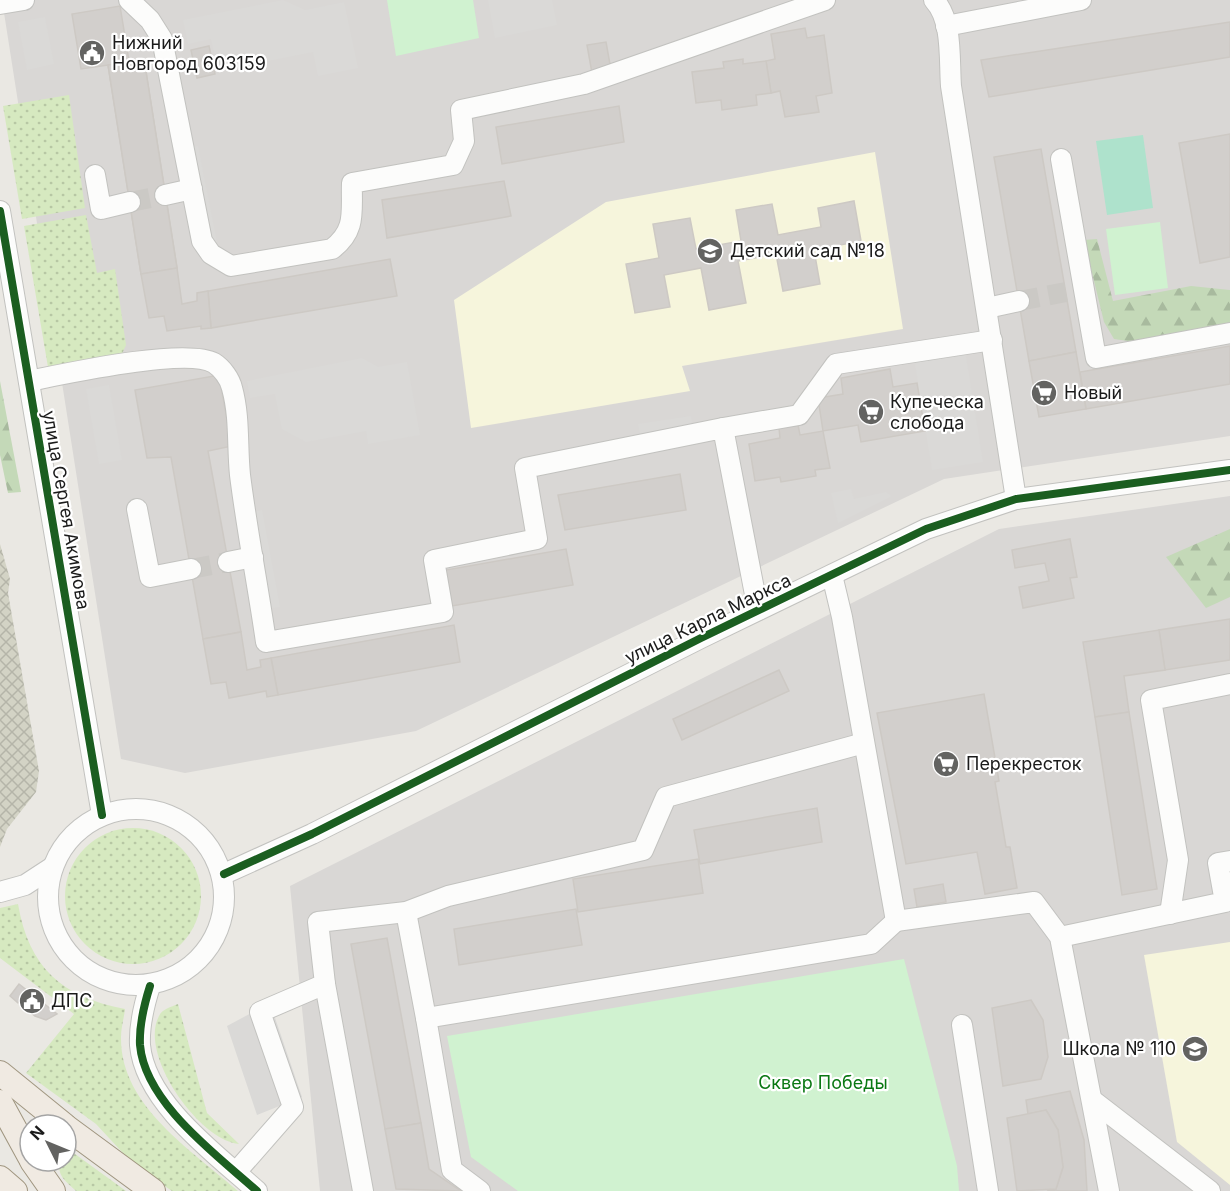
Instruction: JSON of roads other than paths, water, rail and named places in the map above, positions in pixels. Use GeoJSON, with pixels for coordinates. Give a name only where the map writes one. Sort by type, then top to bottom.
{"type":"FeatureCollection","features":[{"type":"Feature","properties":{"kind":"main road"},"geometry":{"type":"LineString","coordinates":[[0,1073],[49,1113]]}},
{"type":"Feature","properties":{"kind":"main road"},"geometry":{"type":"LineString","coordinates":[[0,1102],[18,1135]]}},
{"type":"Feature","properties":{"kind":"main road"},"geometry":{"type":"LineString","coordinates":[[78,1136],[153,1191]]}},
{"type":"Feature","properties":{"kind":"main road"},"geometry":{"type":"LineString","coordinates":[[41,1173],[53,1191]]}},
{"type":"Feature","properties":{"kind":"main road"},"geometry":{"type":"LineString","coordinates":[[0,1178],[15,1191]]}},
{"type":"Feature","properties":{"kind":"street"},"geometry":{"type":"LineString","coordinates":[[0,4],[24,0]]}},
{"type":"Feature","properties":{"kind":"street"},"geometry":{"type":"LineString","coordinates":[[129,0],[150,20],[162,39],[202,241],[211,254],[231,266],[332,249],[343,241],[351,227],[352,183],[453,165],[464,141],[460,110],[584,84],[825,0]]}},
{"type":"Feature","properties":{"kind":"street"},"geometry":{"type":"LineString","coordinates":[[934,0],[940,7],[946,26],[951,86],[1016,499]]}},
{"type":"Feature","properties":{"kind":"street"},"geometry":{"type":"LineString","coordinates":[[946,26],[1080,0]]}},
{"type":"Feature","properties":{"kind":"street"},"geometry":{"type":"LineString","coordinates":[[1060,159],[1075,291],[1096,358],[1230,333]]}},
{"type":"Feature","properties":{"kind":"street"},"geometry":{"type":"LineString","coordinates":[[95,175],[101,209],[130,202]]}},
{"type":"Feature","properties":{"kind":"street"},"geometry":{"type":"LineString","coordinates":[[165,195],[192,189]]}},
{"type":"Feature","properties":{"kind":"street","name":"улица Сергея Акимова"},"geometry":{"type":"LineString","coordinates":[[0,211],[102,815]]}},
{"type":"Feature","properties":{"kind":"street"},"geometry":{"type":"LineString","coordinates":[[987,308],[1018,301]]}},
{"type":"Feature","properties":{"kind":"street"},"geometry":{"type":"LineString","coordinates":[[29,381],[170,358],[202,359],[214,364],[225,374],[232,387],[239,431],[240,472],[266,642],[443,612],[434,560],[537,539],[525,468],[723,428],[799,416],[836,364],[992,340]]}},
{"type":"Feature","properties":{"kind":"street"},"geometry":{"type":"LineString","coordinates":[[723,428],[758,610]]}},
{"type":"Feature","properties":{"kind":"street","name":"улица Карла Маркса"},"geometry":{"type":"LineString","coordinates":[[225,874],[312,834],[758,610],[926,529],[1016,499],[1230,470]]}},
{"type":"Feature","properties":{"kind":"street"},"geometry":{"type":"LineString","coordinates":[[137,510],[150,577],[191,569]]}},
{"type":"Feature","properties":{"kind":"street"},"geometry":{"type":"LineString","coordinates":[[228,562],[253,557]]}},
{"type":"Feature","properties":{"kind":"street"},"geometry":{"type":"LineString","coordinates":[[832,575],[842,617],[896,921]]}},
{"type":"Feature","properties":{"kind":"street"},"geometry":{"type":"LineString","coordinates":[[1170,914],[1178,860],[1151,700],[1230,684]]}},
{"type":"Feature","properties":{"kind":"street"},"geometry":{"type":"LineString","coordinates":[[363,1191],[325,984],[318,922],[406,912],[448,896],[643,850],[666,797],[864,744]]}},
{"type":"Feature","properties":{"kind":"street"},"geometry":{"type":"LineString","coordinates":[[0,892],[25,885],[51,868],[77,831],[102,815],[131,809],[160,812],[188,825],[208,846],[225,874],[225,902],[218,930],[203,955],[181,973],[150,986],[125,985],[98,977],[74,960],[57,937],[48,909],[47,887],[51,868]]}},
{"type":"Feature","properties":{"kind":"street"},"geometry":{"type":"LineString","coordinates":[[1060,937],[1225,902],[1218,863],[1230,861]]}},
{"type":"Feature","properties":{"kind":"street"},"geometry":{"type":"LineString","coordinates":[[426,1018],[871,944],[896,921],[1034,902],[1060,937],[1110,1191]]}},
{"type":"Feature","properties":{"kind":"street"},"geometry":{"type":"LineString","coordinates":[[406,912],[452,1170],[480,1191]]}},
{"type":"Feature","properties":{"kind":"street"},"geometry":{"type":"LineString","coordinates":[[236,1172],[293,1107],[260,1012],[325,984]]}},
{"type":"Feature","properties":{"kind":"street"},"geometry":{"type":"LineString","coordinates":[[150,986],[142,1011],[140,1045],[145,1066],[155,1088],[172,1111],[257,1191]]}},
{"type":"Feature","properties":{"kind":"street"},"geometry":{"type":"LineString","coordinates":[[962,1025],[988,1191]]}},
{"type":"Feature","properties":{"kind":"street"},"geometry":{"type":"LineString","coordinates":[[1092,1100],[1210,1191]]}},
{"type":"Feature","properties":{"kind":"tunnel"},"geometry":{"type":"LineString","coordinates":[[130,202],[165,195]]}},
{"type":"Feature","properties":{"kind":"tunnel"},"geometry":{"type":"LineString","coordinates":[[1019,301],[1066,292]]}},
{"type":"Feature","properties":{"kind":"tunnel"},"geometry":{"type":"LineString","coordinates":[[191,569],[228,562]]}},
{"type":"Feature","properties":{"kind":"place","name":"Нижний Новгород 603159"},"geometry":{"type":"Point","coordinates":[92,53]}},
{"type":"Feature","properties":{"kind":"place","name":"Детский сад №18"},"geometry":{"type":"Point","coordinates":[710,251]}},
{"type":"Feature","properties":{"kind":"place","name":"Новый"},"geometry":{"type":"Point","coordinates":[1044,393]}},
{"type":"Feature","properties":{"kind":"place","name":"Купеческа слобода"},"geometry":{"type":"Point","coordinates":[871,412]}},
{"type":"Feature","properties":{"kind":"place","name":"Перекресток"},"geometry":{"type":"Point","coordinates":[946,764]}},
{"type":"Feature","properties":{"kind":"place","name":"ДПС"},"geometry":{"type":"Point","coordinates":[32,1001]}},
{"type":"Feature","properties":{"kind":"place","name":"Школа № 110"},"geometry":{"type":"Point","coordinates":[1195,1049]}},
{"type":"Feature","properties":{"kind":"park label","name":"Сквер Победы"},"geometry":{"type":"Point","coordinates":[823,1083]}}]}
